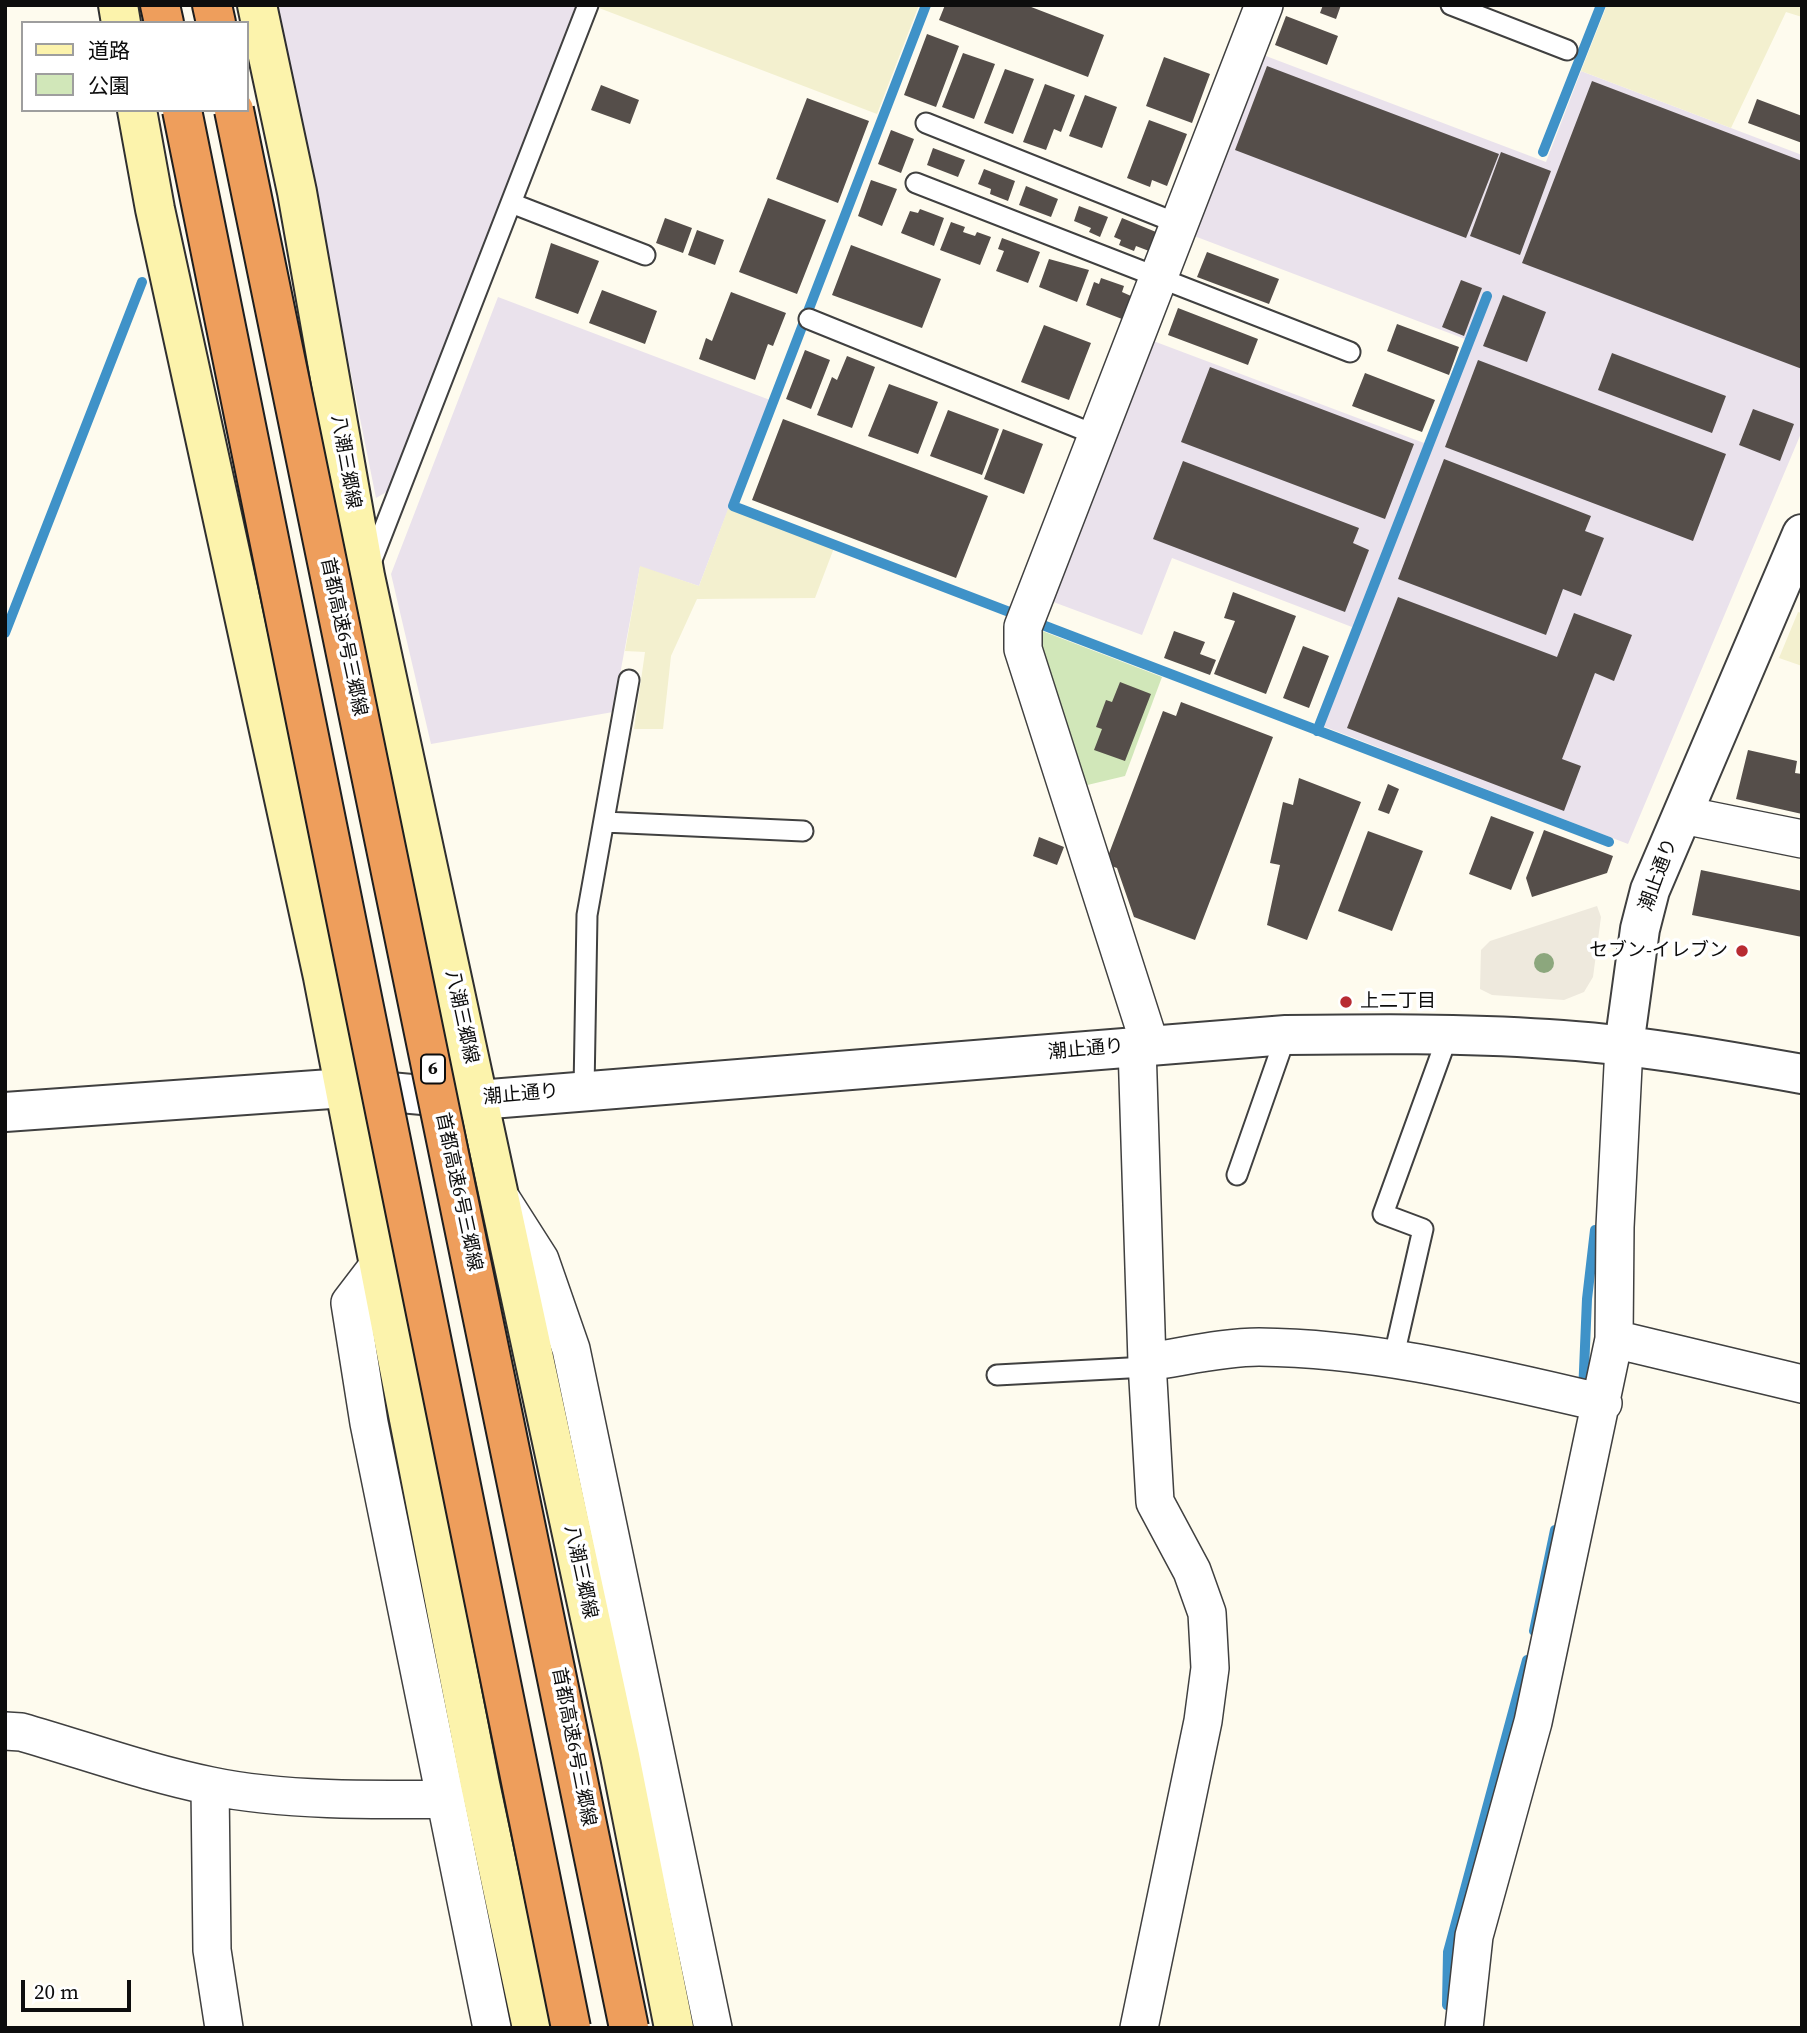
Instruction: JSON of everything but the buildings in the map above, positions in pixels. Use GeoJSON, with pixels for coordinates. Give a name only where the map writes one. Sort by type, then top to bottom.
{"type":"FeatureCollection","features":[{"type":"Feature","properties":{"kind":"highway"},"geometry":{"type":"LineString","coordinates":[[182,112],[571,2028]]}},
{"type":"Feature","properties":{"kind":"highway","name":"首都高速6号三郷線"},"geometry":{"type":"LineString","coordinates":[[234,112],[574,1749],[629,2028]]}},
{"type":"Feature","properties":{"kind":"main road","name":"八潮三郷線"},"geometry":{"type":"LineString","coordinates":[[257,5],[297,192],[365,576],[620,1756],[674,2028]]}},
{"type":"Feature","properties":{"kind":"main road"},"geometry":{"type":"LineString","coordinates":[[137,112],[155,209],[345,1088],[379,1265],[463,1792],[532,2028]]}},
{"type":"Feature","properties":{"kind":"street"},"geometry":{"type":"LineString","coordinates":[[1139,2028],[1203,1721],[1210,1668],[1206,1613],[1192,1571],[1155,1502],[1147,1365],[1144,1046],[1023,649],[1023,627],[1264,5]]}},
{"type":"Feature","properties":{"kind":"street","name":"潮止通り"},"geometry":{"type":"LineString","coordinates":[[5,1112],[345,1088],[478,1100],[1286,1035],[1448,1035],[1548,1039],[1624,1046],[1640,929],[1650,890],[1802,534]]}},
{"type":"Feature","properties":{"kind":"street"},"geometry":{"type":"LineString","coordinates":[[1683,815],[1802,839]]}},
{"type":"Feature","properties":{"kind":"street"},"geometry":{"type":"LineString","coordinates":[[1465,2028],[1474,1936],[1534,1722],[1603,1403],[1614,1339],[1615,1227],[1624,1046],[1802,1074]]}},
{"type":"Feature","properties":{"kind":"street"},"geometry":{"type":"LineString","coordinates":[[500,1199],[540,1260],[571,1349],[713,2028]]}},
{"type":"Feature","properties":{"kind":"street"},"geometry":{"type":"LineString","coordinates":[[1614,1339],[1802,1384]]}},
{"type":"Feature","properties":{"kind":"street"},"geometry":{"type":"LineString","coordinates":[[1147,1365],[1256,1347],[1393,1360],[1603,1403]]}},
{"type":"Feature","properties":{"kind":"street"},"geometry":{"type":"LineString","coordinates":[[5,1731],[21,1731],[210,1786],[244,1792],[382,1800],[463,1792],[492,2028]]}},
{"type":"Feature","properties":{"kind":"street"},"geometry":{"type":"LineString","coordinates":[[210,1786],[212,1950],[224,2028]]}},
{"type":"Feature","properties":{"kind":"lane"},"geometry":{"type":"LineString","coordinates":[[365,576],[588,5]]}},
{"type":"Feature","properties":{"kind":"lane"},"geometry":{"type":"LineString","coordinates":[[1451,5],[1567,50]]}},
{"type":"Feature","properties":{"kind":"lane"},"geometry":{"type":"LineString","coordinates":[[926,123],[1179,224]]}},
{"type":"Feature","properties":{"kind":"lane"},"geometry":{"type":"LineString","coordinates":[[916,184],[1350,352]]}},
{"type":"Feature","properties":{"kind":"lane"},"geometry":{"type":"LineString","coordinates":[[510,203],[645,255]]}},
{"type":"Feature","properties":{"kind":"lane"},"geometry":{"type":"LineString","coordinates":[[809,319],[1096,435]]}},
{"type":"Feature","properties":{"kind":"lane"},"geometry":{"type":"LineString","coordinates":[[584,1090],[587,915],[629,680]]}},
{"type":"Feature","properties":{"kind":"lane"},"geometry":{"type":"LineString","coordinates":[[604,822],[803,831]]}},
{"type":"Feature","properties":{"kind":"lane"},"geometry":{"type":"LineString","coordinates":[[1237,1175],[1286,1035]]}},
{"type":"Feature","properties":{"kind":"lane"},"geometry":{"type":"LineString","coordinates":[[1393,1360],[1423,1229],[1382,1214],[1448,1035]]}},
{"type":"Feature","properties":{"kind":"lane"},"geometry":{"type":"LineString","coordinates":[[997,1375],[1147,1365]]}},
{"type":"Feature","properties":{"kind":"shaded area"},"geometry":{"type":"Polygon","coordinates":[[[277,5],[576,5],[390,490],[376,498],[277,5]]]}},
{"type":"Feature","properties":{"kind":"shaded area"},"geometry":{"type":"Polygon","coordinates":[[[600,5],[919,5],[877,114],[599,8],[600,5]]]}},
{"type":"Feature","properties":{"kind":"shaded area"},"geometry":{"type":"Polygon","coordinates":[[[1607,5],[1802,5],[1802,17],[1786,12],[1731,128],[1581,71],[1607,5]]]}},
{"type":"Feature","properties":{"kind":"shaded area"},"geometry":{"type":"Polygon","coordinates":[[[1258,53],[1546,162],[1581,71],[1802,155],[1802,431],[1628,844],[1315,723],[1352,627],[1172,558],[1142,635],[1048,600],[1148,339],[1424,443],[1465,339],[1189,234],[1258,53]]]}},
{"type":"Feature","properties":{"kind":"shaded area"},"geometry":{"type":"Polygon","coordinates":[[[498,297],[770,400],[699,586],[640,567],[613,712],[431,744],[391,574],[498,297]]]}},
{"type":"Feature","properties":{"kind":"shaded area"},"geometry":{"type":"Polygon","coordinates":[[[728,509],[834,548],[815,598],[697,599],[671,656],[663,729],[634,729],[645,652],[625,651],[640,566],[699,586],[728,509]]]}},
{"type":"Feature","properties":{"kind":"shaded area"},"geometry":{"type":"Polygon","coordinates":[[[1798,612],[1802,613],[1802,666],[1779,658],[1798,612]]]}},
{"type":"Feature","properties":{"kind":"shaded area"},"geometry":{"type":"Polygon","coordinates":[[[1597,906],[1601,917],[1593,977],[1584,992],[1564,1000],[1492,995],[1480,989],[1481,950],[1490,941],[1597,906]]]}},
{"type":"Feature","properties":{"kind":"green space"},"geometry":{"type":"Polygon","coordinates":[[[1037,629],[1162,677],[1125,776],[1079,787],[1032,642],[1037,629]]]}},
{"type":"Feature","properties":{"kind":"waterway"},"geometry":{"type":"LineString","coordinates":[[926,5],[733,506],[1012,613]]}},
{"type":"Feature","properties":{"kind":"waterway"},"geometry":{"type":"LineString","coordinates":[[1543,152],[1601,5]]}},
{"type":"Feature","properties":{"kind":"waterway"},"geometry":{"type":"LineString","coordinates":[[5,633],[142,282]]}},
{"type":"Feature","properties":{"kind":"waterway"},"geometry":{"type":"LineString","coordinates":[[1317,731],[1487,296]]}},
{"type":"Feature","properties":{"kind":"waterway"},"geometry":{"type":"LineString","coordinates":[[1040,624],[1609,842]]}},
{"type":"Feature","properties":{"kind":"waterway"},"geometry":{"type":"LineString","coordinates":[[1583,1394],[1587,1299],[1595,1230]]}},
{"type":"Feature","properties":{"kind":"waterway"},"geometry":{"type":"LineString","coordinates":[[1534,1631],[1555,1530]]}},
{"type":"Feature","properties":{"kind":"waterway"},"geometry":{"type":"LineString","coordinates":[[1447,2005],[1448,1952],[1527,1660]]}},
{"type":"Feature","properties":{"kind":"place","name":"セブン-イレブン"},"geometry":{"type":"Point","coordinates":[1742,951]}},
{"type":"Feature","properties":{"kind":"place","name":"上二丁目"},"geometry":{"type":"Point","coordinates":[1346,1002]}}]}
